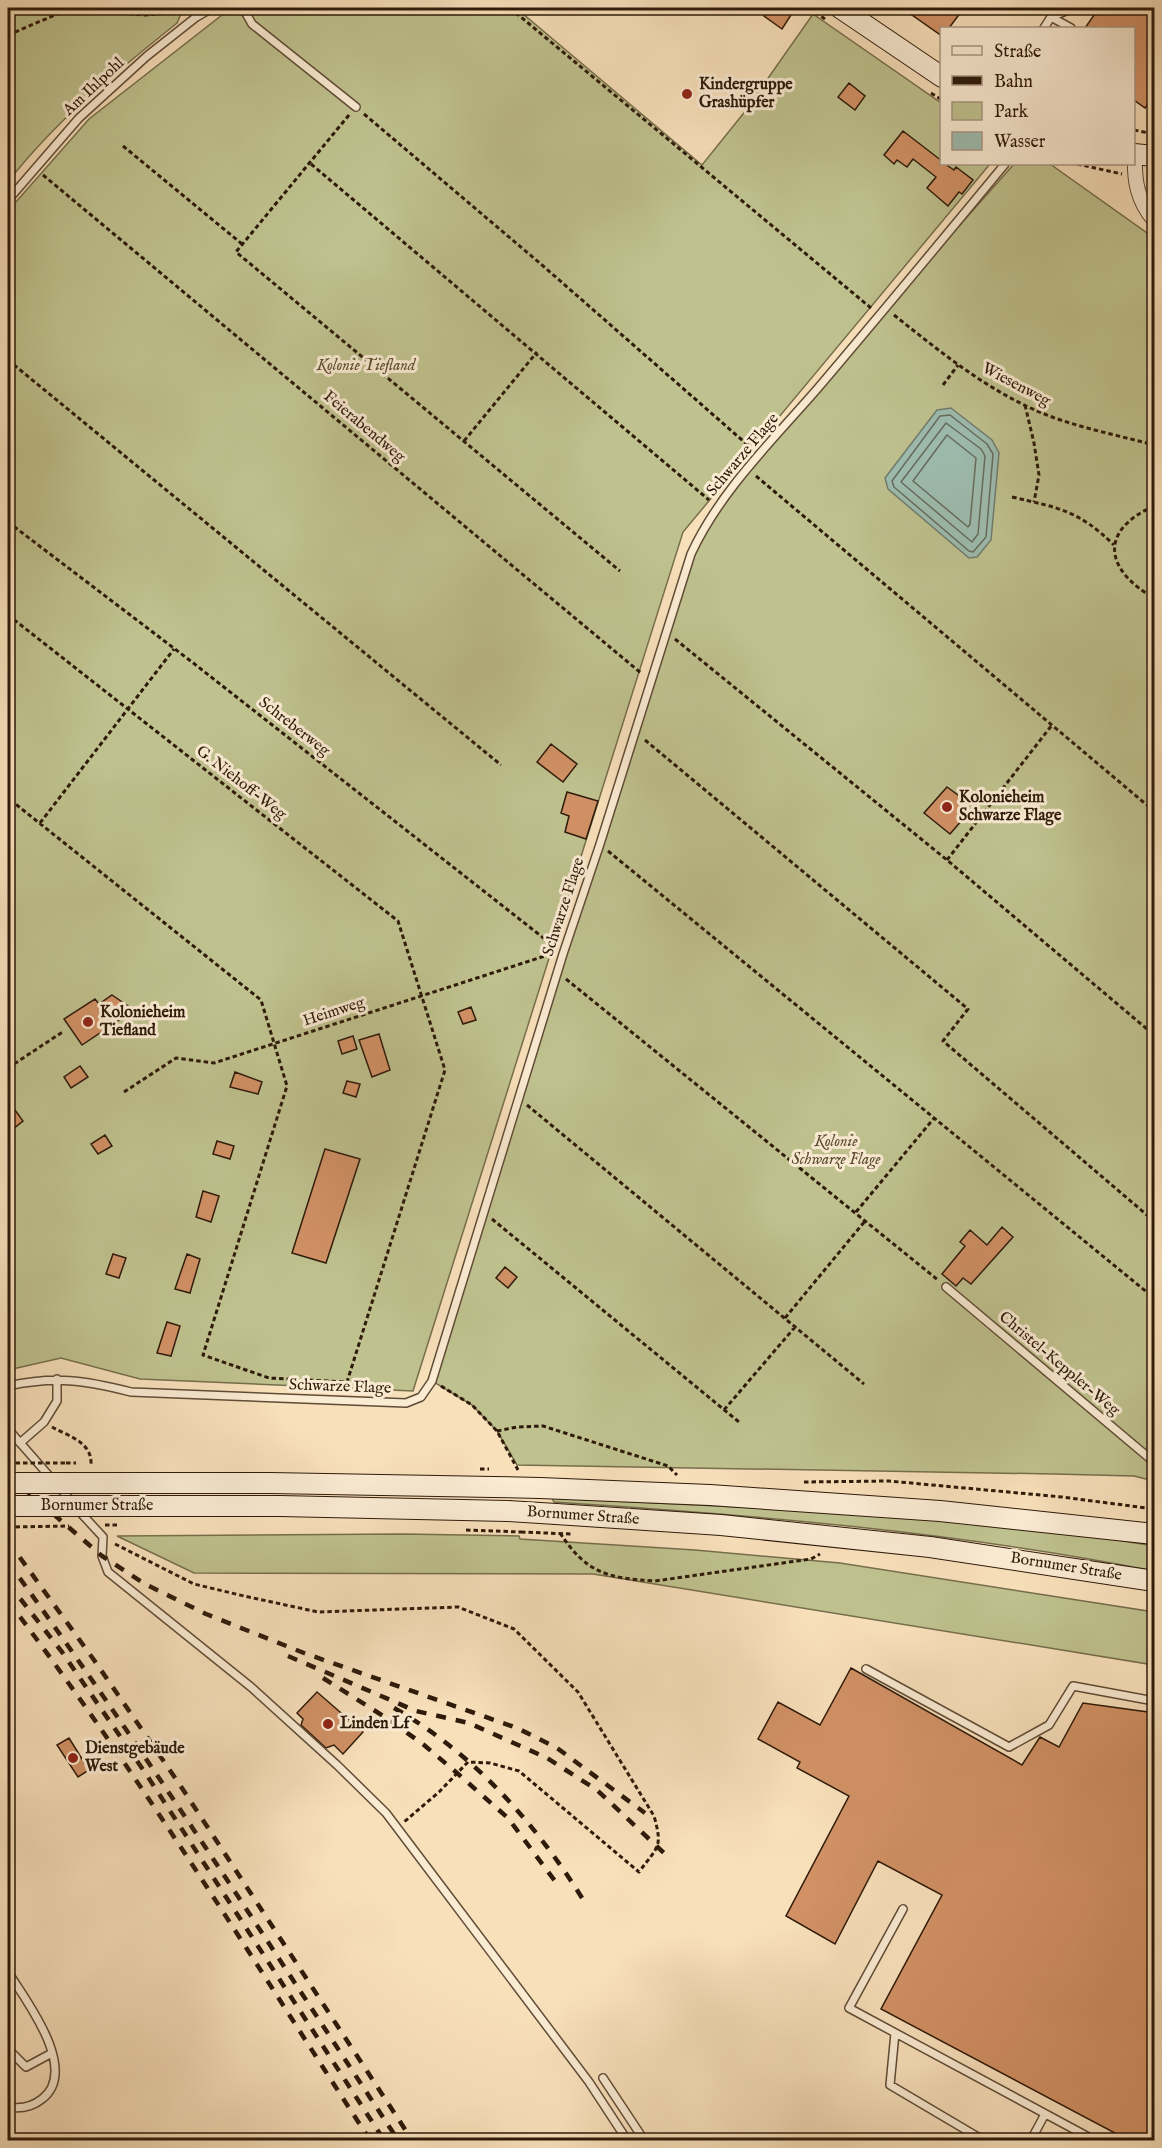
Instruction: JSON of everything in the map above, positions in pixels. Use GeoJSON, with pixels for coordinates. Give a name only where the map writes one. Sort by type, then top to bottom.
{"type":"FeatureCollection","features":[{"type":"Feature","properties":{"kind":"main road"},"geometry":{"type":"LineString","coordinates":[[840,8],[940,76]]}},
{"type":"Feature","properties":{"kind":"main road"},"geometry":{"type":"LineString","coordinates":[[1135,154],[1155,156]]}},
{"type":"Feature","properties":{"kind":"main road","name":"Bornumer Straße"},"geometry":{"type":"LineString","coordinates":[[8,1483],[270,1483],[540,1488],[710,1495],[940,1511],[1155,1534]]}},
{"type":"Feature","properties":{"kind":"main road","name":"Bornumer Straße"},"geometry":{"type":"LineString","coordinates":[[8,1506],[280,1506],[556,1514],[721,1526],[930,1547],[1155,1581]]}},
{"type":"Feature","properties":{"kind":"street"},"geometry":{"type":"LineString","coordinates":[[1134,165],[1137,191],[1155,220]]}},
{"type":"Feature","properties":{"kind":"lane","name":"Am Ihlpohl"},"geometry":{"type":"LineString","coordinates":[[8,200],[79,118],[147,56],[195,18],[212,8]]}},
{"type":"Feature","properties":{"kind":"lane"},"geometry":{"type":"LineString","coordinates":[[243,8],[252,24],[356,107]]}},
{"type":"Feature","properties":{"kind":"lane"},"geometry":{"type":"LineString","coordinates":[[1045,27],[1051,17],[1073,8]]}},
{"type":"Feature","properties":{"kind":"lane"},"geometry":{"type":"LineString","coordinates":[[1051,17],[1069,27]]}},
{"type":"Feature","properties":{"kind":"lane","name":"Schwarze Flage"},"geometry":{"type":"LineString","coordinates":[[8,1386],[36,1380],[57,1379],[95,1383],[131,1392],[406,1403],[421,1397],[432,1381],[557,972],[600,844],[691,554],[700,534],[748,469],[883,312],[1004,165]]}},
{"type":"Feature","properties":{"kind":"lane","name":"Christel-Keppler-Weg"},"geometry":{"type":"LineString","coordinates":[[946,1287],[1155,1462]]}},
{"type":"Feature","properties":{"kind":"lane"},"geometry":{"type":"LineString","coordinates":[[20,1443],[44,1422],[57,1401],[57,1379]]}},
{"type":"Feature","properties":{"kind":"lane"},"geometry":{"type":"LineString","coordinates":[[8,1429],[103,1537],[102,1556],[108,1572],[251,1687],[337,1765],[398,1827],[589,2082],[627,2140]]}},
{"type":"Feature","properties":{"kind":"lane"},"geometry":{"type":"LineString","coordinates":[[866,1669],[1009,1747],[1049,1725],[1073,1686],[1155,1701]]}},
{"type":"Feature","properties":{"kind":"lane"},"geometry":{"type":"LineString","coordinates":[[903,1909],[849,2008],[1094,2140]]}},
{"type":"Feature","properties":{"kind":"lane"},"geometry":{"type":"LineString","coordinates":[[8,1972],[41,2025],[56,2069],[53,2086],[44,2098],[21,2108],[8,2107]]}},
{"type":"Feature","properties":{"kind":"lane"},"geometry":{"type":"LineString","coordinates":[[895,2033],[890,2085],[983,2140]]}},
{"type":"Feature","properties":{"kind":"lane"},"geometry":{"type":"LineString","coordinates":[[8,2049],[26,2067],[52,2053]]}},
{"type":"Feature","properties":{"kind":"lane"},"geometry":{"type":"LineString","coordinates":[[603,2078],[644,2140]]}},
{"type":"Feature","properties":{"kind":"lane"},"geometry":{"type":"LineString","coordinates":[[1031,2140],[1045,2114]]}},
{"type":"Feature","properties":{"kind":"path"},"geometry":{"type":"LineString","coordinates":[[8,35],[71,8],[145,15],[190,12]]}},
{"type":"Feature","properties":{"kind":"path","name":"Wiesenweg"},"geometry":{"type":"LineString","coordinates":[[510,8],[883,312],[958,365],[1025,405],[1052,417],[1155,445]]}},
{"type":"Feature","properties":{"kind":"path"},"geometry":{"type":"LineString","coordinates":[[620,571],[236,252],[356,107],[760,455]]}},
{"type":"Feature","properties":{"kind":"path"},"geometry":{"type":"LineString","coordinates":[[1135,130],[1155,134]]}},
{"type":"Feature","properties":{"kind":"path"},"geometry":{"type":"LineString","coordinates":[[123,146],[242,244]]}},
{"type":"Feature","properties":{"kind":"path"},"geometry":{"type":"LineString","coordinates":[[310,163],[537,352],[718,507]]}},
{"type":"Feature","properties":{"kind":"path"},"geometry":{"type":"LineString","coordinates":[[1081,165],[1134,177]]}},
{"type":"Feature","properties":{"kind":"path","name":"Feierabendweg"},"geometry":{"type":"LineString","coordinates":[[34,168],[651,681]]}},
{"type":"Feature","properties":{"kind":"path"},"geometry":{"type":"LineString","coordinates":[[464,441],[537,352]]}},
{"type":"Feature","properties":{"kind":"path"},"geometry":{"type":"LineString","coordinates":[[8,360],[501,765]]}},
{"type":"Feature","properties":{"kind":"path"},"geometry":{"type":"LineString","coordinates":[[943,385],[958,365]]}},
{"type":"Feature","properties":{"kind":"path"},"geometry":{"type":"LineString","coordinates":[[1025,405],[1039,475],[1034,502]]}},
{"type":"Feature","properties":{"kind":"path"},"geometry":{"type":"LineString","coordinates":[[748,469],[1155,811]]}},
{"type":"Feature","properties":{"kind":"path"},"geometry":{"type":"LineString","coordinates":[[1012,497],[1063,509],[1097,528],[1114,545],[1117,565],[1136,587],[1155,598]]}},
{"type":"Feature","properties":{"kind":"path"},"geometry":{"type":"LineString","coordinates":[[1114,545],[1123,529],[1140,512],[1155,506]]}},
{"type":"Feature","properties":{"kind":"path","name":"Schreberweg"},"geometry":{"type":"LineString","coordinates":[[8,522],[563,954]]}},
{"type":"Feature","properties":{"kind":"path","name":"G. Niehoff-Weg"},"geometry":{"type":"LineString","coordinates":[[8,615],[398,921],[445,1070],[347,1382],[269,1378],[203,1354],[287,1086],[275,1043]]}},
{"type":"Feature","properties":{"kind":"path"},"geometry":{"type":"LineString","coordinates":[[667,632],[947,860],[1155,1035]]}},
{"type":"Feature","properties":{"kind":"path"},"geometry":{"type":"LineString","coordinates":[[40,823],[174,649]]}},
{"type":"Feature","properties":{"kind":"path"},"geometry":{"type":"LineString","coordinates":[[947,860],[1052,725]]}},
{"type":"Feature","properties":{"kind":"path"},"geometry":{"type":"LineString","coordinates":[[1150,729],[1155,734]]}},
{"type":"Feature","properties":{"kind":"path"},"geometry":{"type":"LineString","coordinates":[[634,731],[968,1009],[943,1041],[1155,1221]]}},
{"type":"Feature","properties":{"kind":"path"},"geometry":{"type":"LineString","coordinates":[[8,798],[261,1000],[275,1043]]}},
{"type":"Feature","properties":{"kind":"path"},"geometry":{"type":"LineString","coordinates":[[600,844],[1155,1298]]}},
{"type":"Feature","properties":{"kind":"path","name":"Heimweg"},"geometry":{"type":"LineString","coordinates":[[124,1092],[176,1058],[213,1064],[548,955],[553,946]]}},
{"type":"Feature","properties":{"kind":"path"},"geometry":{"type":"LineString","coordinates":[[557,972],[946,1287]]}},
{"type":"Feature","properties":{"kind":"path"},"geometry":{"type":"LineString","coordinates":[[8,1068],[64,1031]]}},
{"type":"Feature","properties":{"kind":"path"},"geometry":{"type":"LineString","coordinates":[[519,1098],[864,1384]]}},
{"type":"Feature","properties":{"kind":"path"},"geometry":{"type":"LineString","coordinates":[[855,1212],[935,1117]]}},
{"type":"Feature","properties":{"kind":"path"},"geometry":{"type":"LineString","coordinates":[[484,1212],[739,1422]]}},
{"type":"Feature","properties":{"kind":"path"},"geometry":{"type":"LineString","coordinates":[[785,1318],[866,1221]]}},
{"type":"Feature","properties":{"kind":"path"},"geometry":{"type":"LineString","coordinates":[[724,1410],[795,1327]]}},
{"type":"Feature","properties":{"kind":"path"},"geometry":{"type":"LineString","coordinates":[[432,1381],[472,1405],[497,1431],[513,1462]]}},
{"type":"Feature","properties":{"kind":"path"},"geometry":{"type":"LineString","coordinates":[[44,1422],[86,1445],[92,1456],[92,1464]]}},
{"type":"Feature","properties":{"kind":"path"},"geometry":{"type":"LineString","coordinates":[[497,1431],[517,1427],[543,1426],[668,1466],[679,1476]]}},
{"type":"Feature","properties":{"kind":"path"},"geometry":{"type":"LineString","coordinates":[[8,1463],[66,1463]]}},
{"type":"Feature","properties":{"kind":"path"},"geometry":{"type":"LineString","coordinates":[[97,1525],[120,1525]]}},
{"type":"Feature","properties":{"kind":"path"},"geometry":{"type":"LineString","coordinates":[[8,1527],[75,1526]]}},
{"type":"Feature","properties":{"kind":"path"},"geometry":{"type":"LineString","coordinates":[[462,1530],[571,1534]]}},
{"type":"Feature","properties":{"kind":"path"},"geometry":{"type":"LineString","coordinates":[[103,1537],[194,1584],[244,1596],[318,1612],[458,1607],[514,1629],[578,1692],[654,1816],[660,1837],[657,1847],[639,1872],[519,1771],[489,1763],[468,1762],[398,1827]]}},
{"type":"Feature","properties":{"kind":"path"},"geometry":{"type":"LineString","coordinates":[[564,1539],[579,1559],[594,1569],[610,1576],[655,1581],[812,1559],[822,1553]]}},
{"type":"Feature","properties":{"kind":"green space"},"geometry":{"type":"Polygon","coordinates":[[[8,8],[178,8],[181,14],[177,23],[109,78],[66,117],[8,182],[8,8]]]}},
{"type":"Feature","properties":{"kind":"green space","name":"Kolonie Tiefland"},"geometry":{"type":"Polygon","coordinates":[[[231,8],[516,8],[702,165],[743,114],[813,14],[940,102],[940,165],[989,165],[683,532],[413,1391],[140,1379],[61,1358],[8,1370],[8,211],[89,119],[231,8]]]}},
{"type":"Feature","properties":{"kind":"green space","name":"Kolonie Schwarze Flage"},"geometry":{"type":"Polygon","coordinates":[[[1013,165],[1051,165],[1154,238],[1154,1481],[1134,1476],[517,1465],[497,1431],[472,1405],[432,1381],[691,554],[718,507],[880,315],[1013,165]]]}},
{"type":"Feature","properties":{"kind":"green space"},"geometry":{"type":"Polygon","coordinates":[[[552,1498],[818,1511],[1087,1535],[1154,1546],[1154,1571],[1080,1557],[931,1535],[780,1519],[554,1502],[552,1498]]]}},
{"type":"Feature","properties":{"kind":"green space"},"geometry":{"type":"Polygon","coordinates":[[[403,1534],[519,1536],[520,1539],[695,1550],[840,1563],[1154,1612],[1154,1665],[593,1574],[194,1573],[117,1536],[403,1534]]]}},
{"type":"Feature","properties":{"kind":"water"},"geometry":{"type":"Polygon","coordinates":[[[951,408],[992,440],[999,453],[991,540],[977,557],[969,558],[888,489],[885,478],[937,410],[951,408]]]}},
{"type":"Feature","properties":{"kind":"building"},"geometry":{"type":"Polygon","coordinates":[[[769,8],[781,8],[791,15],[782,29],[764,16],[769,8]]]}},
{"type":"Feature","properties":{"kind":"building"},"geometry":{"type":"Polygon","coordinates":[[[902,8],[964,8],[950,27],[940,27],[940,35],[902,8]]]}},
{"type":"Feature","properties":{"kind":"building"},"geometry":{"type":"Polygon","coordinates":[[[1099,8],[1155,8],[1155,95],[1145,108],[1135,101],[1135,27],[1086,27],[1099,8]]]}},
{"type":"Feature","properties":{"kind":"building"},"geometry":{"type":"Polygon","coordinates":[[[849,83],[865,96],[855,110],[838,97],[849,83]]]}},
{"type":"Feature","properties":{"kind":"building"},"geometry":{"type":"Polygon","coordinates":[[[903,131],[940,159],[940,165],[946,165],[954,170],[956,167],[973,180],[948,206],[927,188],[936,177],[913,159],[907,167],[897,160],[894,164],[884,155],[903,131]]]}},
{"type":"Feature","properties":{"kind":"building"},"geometry":{"type":"Polygon","coordinates":[[[551,744],[577,764],[563,782],[537,762],[551,744]]]}},
{"type":"Feature","properties":{"kind":"building","name":"Kolonieheim Schwarze Flage"},"geometry":{"type":"Polygon","coordinates":[[[947,787],[962,798],[959,803],[969,812],[950,834],[924,813],[947,787]]]}},
{"type":"Feature","properties":{"kind":"building"},"geometry":{"type":"Polygon","coordinates":[[[567,792],[598,801],[586,839],[565,832],[569,816],[561,813],[567,792]]]}},
{"type":"Feature","properties":{"kind":"building","name":"Kolonieheim Tiefland"},"geometry":{"type":"Polygon","coordinates":[[[112,995],[134,1010],[82,1045],[64,1019],[95,999],[99,1004],[112,995]]]}},
{"type":"Feature","properties":{"kind":"building"},"geometry":{"type":"Polygon","coordinates":[[[471,1007],[476,1020],[463,1024],[458,1012],[471,1007]]]}},
{"type":"Feature","properties":{"kind":"building"},"geometry":{"type":"Polygon","coordinates":[[[379,1034],[390,1070],[372,1077],[359,1040],[379,1034]]]}},
{"type":"Feature","properties":{"kind":"building"},"geometry":{"type":"Polygon","coordinates":[[[353,1036],[357,1049],[342,1054],[338,1041],[353,1036]]]}},
{"type":"Feature","properties":{"kind":"building"},"geometry":{"type":"Polygon","coordinates":[[[80,1066],[88,1077],[71,1088],[64,1077],[80,1066]]]}},
{"type":"Feature","properties":{"kind":"building"},"geometry":{"type":"Polygon","coordinates":[[[235,1072],[262,1082],[258,1094],[230,1087],[235,1072]]]}},
{"type":"Feature","properties":{"kind":"building"},"geometry":{"type":"Polygon","coordinates":[[[347,1081],[360,1084],[356,1097],[343,1093],[347,1081]]]}},
{"type":"Feature","properties":{"kind":"building"},"geometry":{"type":"Polygon","coordinates":[[[15,1110],[23,1121],[8,1133],[8,1116],[15,1110]]]}},
{"type":"Feature","properties":{"kind":"building"},"geometry":{"type":"Polygon","coordinates":[[[105,1135],[112,1146],[98,1154],[91,1144],[105,1135]]]}},
{"type":"Feature","properties":{"kind":"building"},"geometry":{"type":"Polygon","coordinates":[[[217,1141],[234,1146],[230,1159],[213,1154],[217,1141]]]}},
{"type":"Feature","properties":{"kind":"building"},"geometry":{"type":"Polygon","coordinates":[[[325,1149],[360,1159],[326,1263],[292,1253],[325,1149]]]}},
{"type":"Feature","properties":{"kind":"building"},"geometry":{"type":"Polygon","coordinates":[[[203,1191],[219,1196],[211,1222],[196,1217],[203,1191]]]}},
{"type":"Feature","properties":{"kind":"building"},"geometry":{"type":"Polygon","coordinates":[[[1002,1227],[1013,1237],[971,1284],[963,1278],[956,1286],[942,1274],[965,1246],[960,1242],[970,1230],[987,1245],[1002,1227]]]}},
{"type":"Feature","properties":{"kind":"building"},"geometry":{"type":"Polygon","coordinates":[[[113,1254],[126,1258],[119,1278],[106,1274],[113,1254]]]}},
{"type":"Feature","properties":{"kind":"building"},"geometry":{"type":"Polygon","coordinates":[[[187,1254],[200,1259],[190,1293],[175,1289],[187,1254]]]}},
{"type":"Feature","properties":{"kind":"building"},"geometry":{"type":"Polygon","coordinates":[[[505,1267],[517,1277],[508,1288],[496,1278],[505,1267]]]}},
{"type":"Feature","properties":{"kind":"building"},"geometry":{"type":"Polygon","coordinates":[[[167,1322],[180,1326],[171,1356],[157,1353],[167,1322]]]}},
{"type":"Feature","properties":{"kind":"building"},"geometry":{"type":"Polygon","coordinates":[[[851,1668],[1022,1765],[1040,1737],[1059,1747],[1083,1703],[1155,1713],[1155,2140],[1128,2140],[881,2009],[942,1895],[878,1861],[835,1944],[786,1916],[849,1796],[797,1768],[800,1762],[758,1739],[778,1702],[820,1725],[851,1668]]]}},
{"type":"Feature","properties":{"kind":"building","name":"Linden Lf"},"geometry":{"type":"Polygon","coordinates":[[[317,1692],[363,1732],[343,1754],[334,1745],[326,1748],[301,1725],[303,1719],[297,1713],[317,1692]]]}},
{"type":"Feature","properties":{"kind":"building","name":"Dienstgebäude West"},"geometry":{"type":"Polygon","coordinates":[[[69,1738],[89,1770],[78,1777],[57,1745],[69,1738]]]}},
{"type":"Feature","properties":{"kind":"railway"},"geometry":{"type":"LineString","coordinates":[[8,1475],[102,1556],[145,1584],[206,1614],[304,1653],[517,1728],[557,1748],[645,1813]]}},
{"type":"Feature","properties":{"kind":"railway"},"geometry":{"type":"LineString","coordinates":[[8,1541],[178,1782],[412,2140]]}},
{"type":"Feature","properties":{"kind":"railway"},"geometry":{"type":"LineString","coordinates":[[8,1562],[158,1776],[398,2140]]}},
{"type":"Feature","properties":{"kind":"railway"},"geometry":{"type":"LineString","coordinates":[[8,1583],[62,1652],[146,1774],[384,2140]]}},
{"type":"Feature","properties":{"kind":"railway"},"geometry":{"type":"LineString","coordinates":[[8,1601],[149,1799],[370,2140]]}},
{"type":"Feature","properties":{"kind":"railway"},"geometry":{"type":"LineString","coordinates":[[288,1656],[416,1711],[469,1723],[547,1758],[597,1790],[665,1854]]}},
{"type":"Feature","properties":{"kind":"railway"},"geometry":{"type":"LineString","coordinates":[[323,1678],[388,1719],[457,1773],[508,1818],[555,1881]]}},
{"type":"Feature","properties":{"kind":"railway"},"geometry":{"type":"LineString","coordinates":[[394,1708],[424,1726],[452,1747],[503,1795],[548,1848],[587,1906]]}},
{"type":"Feature","properties":{"kind":"place","name":"Kindergruppe Grashüpfer"},"geometry":{"type":"Point","coordinates":[687,94]}},
{"type":"Feature","properties":{"kind":"place","name":"Kolonieheim Schwarze Flage"},"geometry":{"type":"Point","coordinates":[947,807]}},
{"type":"Feature","properties":{"kind":"place","name":"Kolonieheim Tiefland"},"geometry":{"type":"Point","coordinates":[88,1022]}},
{"type":"Feature","properties":{"kind":"place","name":"Linden Lf"},"geometry":{"type":"Point","coordinates":[328,1724]}},
{"type":"Feature","properties":{"kind":"place","name":"Dienstgebäude West"},"geometry":{"type":"Point","coordinates":[73,1758]}}]}
